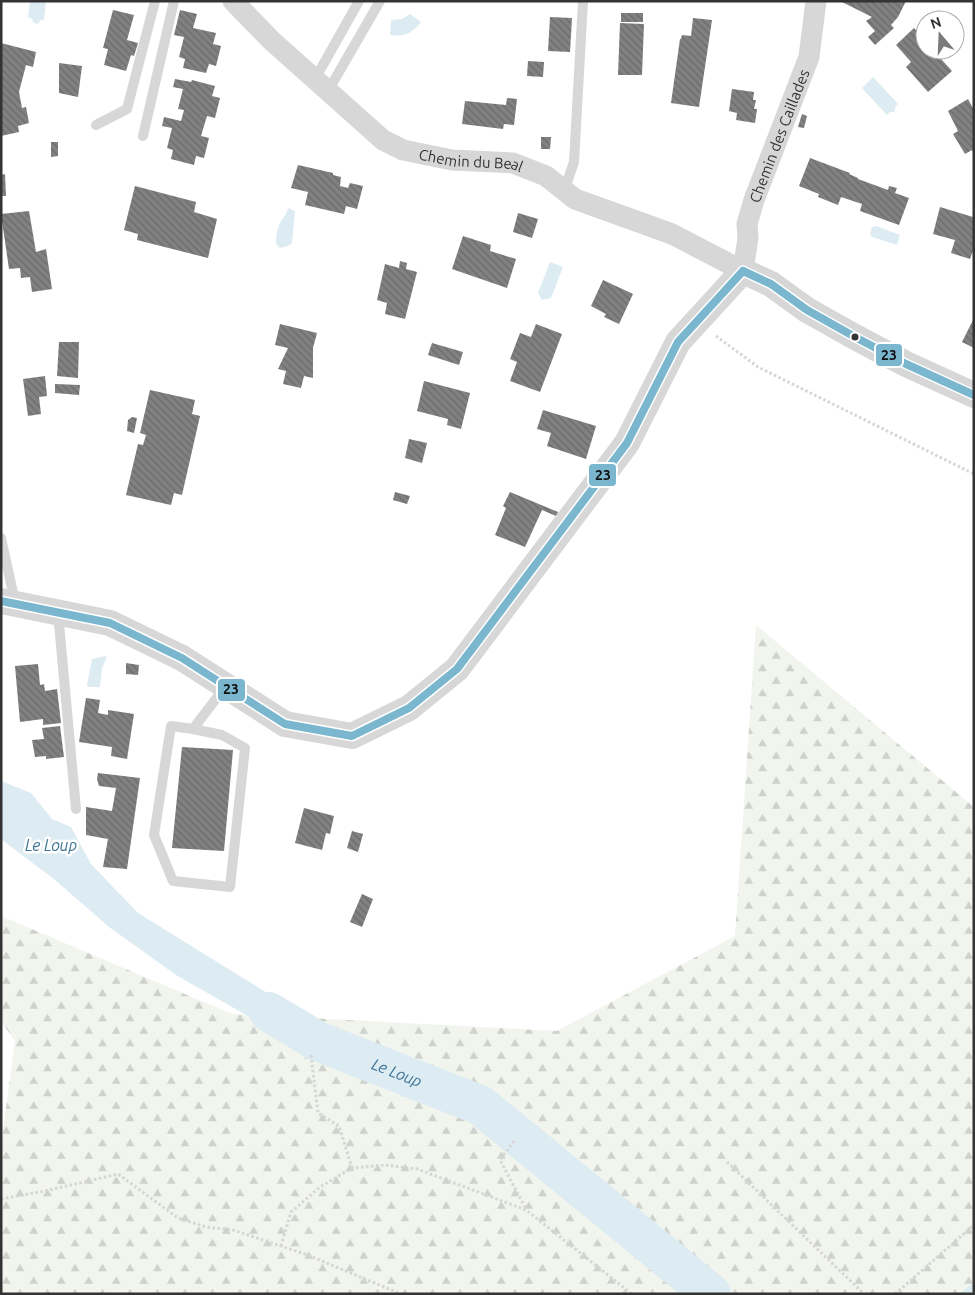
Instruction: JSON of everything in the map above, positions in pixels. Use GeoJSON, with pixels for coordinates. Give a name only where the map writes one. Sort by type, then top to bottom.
{"type":"FeatureCollection","features":[{"type":"Feature","properties":{"kind":"street","name":"Chemin du Beal"},"geometry":{"type":"LineString","coordinates":[[233,1],[272,41],[383,140],[403,150],[452,160],[513,163],[546,176],[575,199],[672,234],[743,271]]}},
{"type":"Feature","properties":{"kind":"street","name":"Chemin des Caillades"},"geometry":{"type":"LineString","coordinates":[[743,271],[748,238],[747,224],[754,200],[809,57],[816,1]]}},
{"type":"Feature","properties":{"kind":"street"},"geometry":{"type":"LineString","coordinates":[[8,602],[110,623],[182,658],[285,724],[352,736],[409,708],[457,668],[627,443],[678,342],[743,271],[771,284],[807,310],[855,337],[906,364],[974,395]]}},
{"type":"Feature","properties":{"kind":"lane"},"geometry":{"type":"LineString","coordinates":[[96,125],[127,108],[156,1]]}},
{"type":"Feature","properties":{"kind":"lane"},"geometry":{"type":"LineString","coordinates":[[143,136],[174,1]]}},
{"type":"Feature","properties":{"kind":"lane"},"geometry":{"type":"LineString","coordinates":[[321,85],[359,1]]}},
{"type":"Feature","properties":{"kind":"lane"},"geometry":{"type":"LineString","coordinates":[[321,85],[380,1]]}},
{"type":"Feature","properties":{"kind":"lane"},"geometry":{"type":"LineString","coordinates":[[564,191],[574,162],[582,1]]}},
{"type":"Feature","properties":{"kind":"lane"},"geometry":{"type":"LineString","coordinates":[[1,538],[8,602]]}},
{"type":"Feature","properties":{"kind":"lane"},"geometry":{"type":"LineString","coordinates":[[58,612],[76,809]]}},
{"type":"Feature","properties":{"kind":"lane"},"geometry":{"type":"LineString","coordinates":[[193,729],[226,686]]}},
{"type":"Feature","properties":{"kind":"lane"},"geometry":{"type":"LineString","coordinates":[[171,726],[193,729],[222,735],[245,748],[230,887],[173,881],[154,835],[171,726]]}},
{"type":"Feature","properties":{"kind":"path"},"geometry":{"type":"LineString","coordinates":[[696,321],[758,367],[974,474]]}},
{"type":"Feature","properties":{"kind":"path"},"geometry":{"type":"LineString","coordinates":[[311,1055],[318,1112],[339,1126],[352,1168]]}},
{"type":"Feature","properties":{"kind":"path"},"geometry":{"type":"LineString","coordinates":[[514,1141],[500,1160],[526,1210]]}},
{"type":"Feature","properties":{"kind":"path"},"geometry":{"type":"LineString","coordinates":[[728,1162],[864,1294]]}},
{"type":"Feature","properties":{"kind":"path"},"geometry":{"type":"LineString","coordinates":[[281,1246],[291,1212],[320,1187],[352,1168],[385,1166],[417,1169],[526,1210],[632,1294]]}},
{"type":"Feature","properties":{"kind":"path"},"geometry":{"type":"LineString","coordinates":[[1,1199],[46,1191],[118,1174],[178,1218],[206,1227],[233,1230],[281,1246],[330,1263],[401,1294]]}},
{"type":"Feature","properties":{"kind":"path"},"geometry":{"type":"LineString","coordinates":[[895,1294],[974,1224]]}},
{"type":"Feature","properties":{"kind":"green space"},"geometry":{"type":"Polygon","coordinates":[[[756,625],[974,807],[974,1294],[1,1294],[1,1145],[15,1041],[1,1021],[1,916],[232,1014],[557,1031],[735,936],[756,625]]]}},
{"type":"Feature","properties":{"kind":"water"},"geometry":{"type":"Polygon","coordinates":[[[30,1],[46,1],[44,20],[41,20],[38,24],[34,23],[31,18],[28,18],[30,1]]]}},
{"type":"Feature","properties":{"kind":"water"},"geometry":{"type":"Polygon","coordinates":[[[410,14],[421,22],[418,26],[404,35],[390,35],[391,20],[402,19],[410,14]]]}},
{"type":"Feature","properties":{"kind":"water"},"geometry":{"type":"Polygon","coordinates":[[[873,77],[898,104],[895,107],[895,111],[887,115],[862,88],[873,77]]]}},
{"type":"Feature","properties":{"kind":"water"},"geometry":{"type":"Polygon","coordinates":[[[288,208],[295,211],[292,243],[280,248],[276,244],[278,228],[288,208]]]}},
{"type":"Feature","properties":{"kind":"water"},"geometry":{"type":"Polygon","coordinates":[[[876,226],[900,235],[897,245],[872,237],[870,234],[872,227],[876,226]]]}},
{"type":"Feature","properties":{"kind":"water"},"geometry":{"type":"Polygon","coordinates":[[[550,262],[563,267],[551,298],[542,300],[538,293],[550,262]]]}},
{"type":"Feature","properties":{"kind":"water"},"geometry":{"type":"Polygon","coordinates":[[[107,657],[102,668],[100,687],[89,687],[87,685],[92,659],[107,657]]]}},
{"type":"Feature","properties":{"kind":"water","name":"Le Loup"},"geometry":{"type":"Polygon","coordinates":[[[1,781],[31,793],[52,819],[71,827],[91,864],[138,913],[277,999],[301,1021],[320,1032],[314,1049],[281,1035],[176,975],[109,927],[55,880],[1,839],[1,781]]]}},
{"type":"Feature","properties":{"kind":"building"},"geometry":{"type":"Polygon","coordinates":[[[840,1],[906,1],[898,17],[891,25],[894,28],[875,45],[868,37],[875,31],[866,21],[872,17],[840,1]]]}},
{"type":"Feature","properties":{"kind":"building"},"geometry":{"type":"Polygon","coordinates":[[[113,10],[134,15],[127,40],[138,43],[134,56],[131,55],[126,71],[104,65],[108,49],[103,48],[113,10]]]}},
{"type":"Feature","properties":{"kind":"building"},"geometry":{"type":"Polygon","coordinates":[[[180,10],[197,14],[193,28],[216,33],[213,44],[221,46],[216,66],[209,64],[206,73],[183,68],[185,59],[179,57],[184,37],[174,35],[180,10]]]}},
{"type":"Feature","properties":{"kind":"building"},"geometry":{"type":"Polygon","coordinates":[[[621,13],[643,13],[643,22],[621,22],[621,13]]]}},
{"type":"Feature","properties":{"kind":"building"},"geometry":{"type":"Polygon","coordinates":[[[550,17],[572,18],[570,52],[548,51],[550,17]]]}},
{"type":"Feature","properties":{"kind":"building"},"geometry":{"type":"Polygon","coordinates":[[[693,18],[712,20],[699,107],[671,103],[680,39],[682,35],[691,36],[693,18]]]}},
{"type":"Feature","properties":{"kind":"building"},"geometry":{"type":"Polygon","coordinates":[[[620,23],[644,24],[642,75],[618,75],[620,23]]]}},
{"type":"Feature","properties":{"kind":"building"},"geometry":{"type":"Polygon","coordinates":[[[914,28],[915,60],[942,60],[952,71],[928,92],[906,67],[911,62],[896,45],[914,28]]]}},
{"type":"Feature","properties":{"kind":"building"},"geometry":{"type":"Polygon","coordinates":[[[1,43],[36,52],[33,67],[26,65],[19,92],[22,108],[26,107],[29,123],[18,126],[19,132],[1,136],[1,43]]]}},
{"type":"Feature","properties":{"kind":"building"},"geometry":{"type":"Polygon","coordinates":[[[528,61],[544,62],[543,77],[527,76],[528,61]]]}},
{"type":"Feature","properties":{"kind":"building"},"geometry":{"type":"Polygon","coordinates":[[[59,63],[82,66],[78,97],[59,93],[59,63]]]}},
{"type":"Feature","properties":{"kind":"building"},"geometry":{"type":"Polygon","coordinates":[[[175,79],[191,82],[192,80],[215,86],[212,96],[220,98],[215,118],[207,116],[201,136],[209,138],[204,158],[196,156],[194,165],[171,159],[173,150],[167,148],[172,128],[162,126],[164,117],[181,121],[184,110],[178,109],[183,89],[173,87],[175,79]]]}},
{"type":"Feature","properties":{"kind":"building"},"geometry":{"type":"Polygon","coordinates":[[[732,89],[754,92],[753,100],[756,100],[754,109],[757,109],[755,123],[736,120],[737,113],[729,111],[732,89]]]}},
{"type":"Feature","properties":{"kind":"building"},"geometry":{"type":"Polygon","coordinates":[[[507,98],[517,99],[514,125],[504,124],[503,129],[462,124],[465,101],[506,105],[507,98]]]}},
{"type":"Feature","properties":{"kind":"building"},"geometry":{"type":"Polygon","coordinates":[[[968,99],[974,110],[974,154],[972,150],[965,154],[953,134],[958,131],[948,111],[968,99]]]}},
{"type":"Feature","properties":{"kind":"building"},"geometry":{"type":"Polygon","coordinates":[[[802,114],[807,116],[804,128],[798,127],[802,114]]]}},
{"type":"Feature","properties":{"kind":"building"},"geometry":{"type":"Polygon","coordinates":[[[541,137],[551,137],[550,149],[541,149],[541,137]]]}},
{"type":"Feature","properties":{"kind":"building"},"geometry":{"type":"Polygon","coordinates":[[[51,142],[58,142],[58,156],[51,157],[51,142]]]}},
{"type":"Feature","properties":{"kind":"building"},"geometry":{"type":"Polygon","coordinates":[[[810,158],[888,190],[889,186],[897,188],[895,193],[909,198],[899,225],[860,211],[862,204],[841,197],[838,205],[818,197],[819,194],[799,186],[810,158]]]}},
{"type":"Feature","properties":{"kind":"building"},"geometry":{"type":"Polygon","coordinates":[[[298,165],[333,173],[333,175],[341,177],[340,186],[348,188],[350,183],[363,186],[357,209],[346,206],[344,214],[305,205],[308,192],[291,188],[298,165]]]}},
{"type":"Feature","properties":{"kind":"building"},"geometry":{"type":"Polygon","coordinates":[[[5,174],[6,196],[1,196],[1,175],[5,174]]]}},
{"type":"Feature","properties":{"kind":"building"},"geometry":{"type":"Polygon","coordinates":[[[135,186],[196,202],[194,212],[217,219],[208,258],[137,240],[138,234],[124,230],[135,186]]]}},
{"type":"Feature","properties":{"kind":"building"},"geometry":{"type":"Polygon","coordinates":[[[940,207],[973,217],[974,248],[970,259],[951,253],[955,240],[933,234],[940,207]]]}},
{"type":"Feature","properties":{"kind":"building"},"geometry":{"type":"Polygon","coordinates":[[[29,211],[36,252],[46,249],[52,289],[32,292],[30,277],[21,278],[20,268],[9,269],[1,214],[29,211]]]}},
{"type":"Feature","properties":{"kind":"building"},"geometry":{"type":"Polygon","coordinates":[[[518,213],[538,219],[532,238],[513,232],[518,213]]]}},
{"type":"Feature","properties":{"kind":"building"},"geometry":{"type":"Polygon","coordinates":[[[463,236],[491,245],[490,251],[516,259],[507,288],[452,269],[463,236]]]}},
{"type":"Feature","properties":{"kind":"building"},"geometry":{"type":"Polygon","coordinates":[[[400,261],[407,263],[406,269],[417,272],[405,319],[385,314],[387,303],[377,300],[385,264],[399,268],[400,261]]]}},
{"type":"Feature","properties":{"kind":"building"},"geometry":{"type":"Polygon","coordinates":[[[603,280],[633,294],[619,324],[604,317],[606,314],[591,306],[603,280]]]}},
{"type":"Feature","properties":{"kind":"building"},"geometry":{"type":"Polygon","coordinates":[[[974,318],[974,348],[962,342],[974,318]]]}},
{"type":"Feature","properties":{"kind":"building"},"geometry":{"type":"Polygon","coordinates":[[[280,324],[317,333],[313,348],[313,378],[304,376],[301,388],[283,384],[286,371],[278,369],[288,348],[275,345],[280,324]]]}},
{"type":"Feature","properties":{"kind":"building"},"geometry":{"type":"Polygon","coordinates":[[[536,324],[562,334],[540,392],[510,381],[517,362],[510,359],[520,333],[531,337],[536,324]]]}},
{"type":"Feature","properties":{"kind":"building"},"geometry":{"type":"Polygon","coordinates":[[[59,342],[79,342],[78,378],[57,376],[59,342]]]}},
{"type":"Feature","properties":{"kind":"building"},"geometry":{"type":"Polygon","coordinates":[[[432,343],[463,352],[459,365],[428,355],[432,343]]]}},
{"type":"Feature","properties":{"kind":"building"},"geometry":{"type":"Polygon","coordinates":[[[45,376],[47,396],[39,397],[41,414],[28,416],[23,379],[45,376]]]}},
{"type":"Feature","properties":{"kind":"building"},"geometry":{"type":"Polygon","coordinates":[[[424,381],[470,393],[461,429],[447,425],[448,419],[417,411],[424,381]]]}},
{"type":"Feature","properties":{"kind":"building"},"geometry":{"type":"Polygon","coordinates":[[[55,384],[80,385],[79,395],[55,393],[55,384]]]}},
{"type":"Feature","properties":{"kind":"building"},"geometry":{"type":"Polygon","coordinates":[[[150,390],[195,400],[192,414],[200,416],[182,495],[174,493],[171,505],[126,495],[138,444],[143,445],[146,435],[140,433],[150,390]]]}},
{"type":"Feature","properties":{"kind":"building"},"geometry":{"type":"Polygon","coordinates":[[[543,410],[596,426],[586,459],[547,446],[551,433],[537,429],[543,410]]]}},
{"type":"Feature","properties":{"kind":"building"},"geometry":{"type":"Polygon","coordinates":[[[132,417],[137,418],[134,433],[127,431],[128,420],[132,417]]]}},
{"type":"Feature","properties":{"kind":"building"},"geometry":{"type":"Polygon","coordinates":[[[409,439],[427,443],[422,463],[405,458],[409,439]]]}},
{"type":"Feature","properties":{"kind":"building"},"geometry":{"type":"Polygon","coordinates":[[[395,492],[410,496],[407,504],[393,500],[395,492]]]}},
{"type":"Feature","properties":{"kind":"building"},"geometry":{"type":"Polygon","coordinates":[[[510,492],[558,512],[556,516],[542,510],[525,547],[495,535],[506,508],[503,506],[510,492]]]}},
{"type":"Feature","properties":{"kind":"building"},"geometry":{"type":"Polygon","coordinates":[[[126,663],[139,665],[138,675],[126,674],[126,663]]]}},
{"type":"Feature","properties":{"kind":"building"},"geometry":{"type":"Polygon","coordinates":[[[38,664],[40,685],[44,684],[45,691],[57,689],[61,723],[43,725],[43,719],[20,722],[15,666],[38,664]]]}},
{"type":"Feature","properties":{"kind":"building"},"geometry":{"type":"Polygon","coordinates":[[[86,698],[100,700],[98,713],[108,715],[108,710],[134,714],[127,759],[111,756],[112,747],[79,742],[86,698]]]}},
{"type":"Feature","properties":{"kind":"building"},"geometry":{"type":"Polygon","coordinates":[[[60,726],[64,757],[46,759],[46,756],[35,757],[32,740],[44,739],[42,728],[60,726]]]}},
{"type":"Feature","properties":{"kind":"building"},"geometry":{"type":"Polygon","coordinates":[[[182,747],[233,750],[224,851],[172,848],[182,747]]]}},
{"type":"Feature","properties":{"kind":"building"},"geometry":{"type":"Polygon","coordinates":[[[98,773],[140,778],[127,869],[103,867],[108,839],[86,835],[86,807],[112,811],[116,788],[99,786],[98,773]]]}},
{"type":"Feature","properties":{"kind":"building"},"geometry":{"type":"Polygon","coordinates":[[[304,808],[334,816],[330,834],[326,833],[322,850],[295,843],[304,808]]]}},
{"type":"Feature","properties":{"kind":"building"},"geometry":{"type":"Polygon","coordinates":[[[352,831],[363,834],[358,852],[347,848],[352,831]]]}},
{"type":"Feature","properties":{"kind":"building"},"geometry":{"type":"Polygon","coordinates":[[[362,894],[373,899],[362,927],[350,922],[362,894]]]}},
{"type":"Feature","properties":{"kind":"waterway","name":"Le Loup"},"geometry":{"type":"LineString","coordinates":[[269,1012],[317,1041],[480,1105],[711,1294]]}},
{"type":"Feature","properties":{"kind":"waterway"},"geometry":{"type":"LineString","coordinates":[[965,1294],[974,1287]]}},
{"type":"Feature","properties":{"kind":"transit line","name":"23"},"geometry":{"type":"LineString","coordinates":[[743,271],[771,284],[807,310],[855,337],[906,364],[974,395]]}},
{"type":"Feature","properties":{"kind":"transit line","name":"23"},"geometry":{"type":"LineString","coordinates":[[1,601],[110,623],[182,658],[285,724],[352,736],[409,708],[457,669],[627,443],[678,342],[743,271]]}}]}
